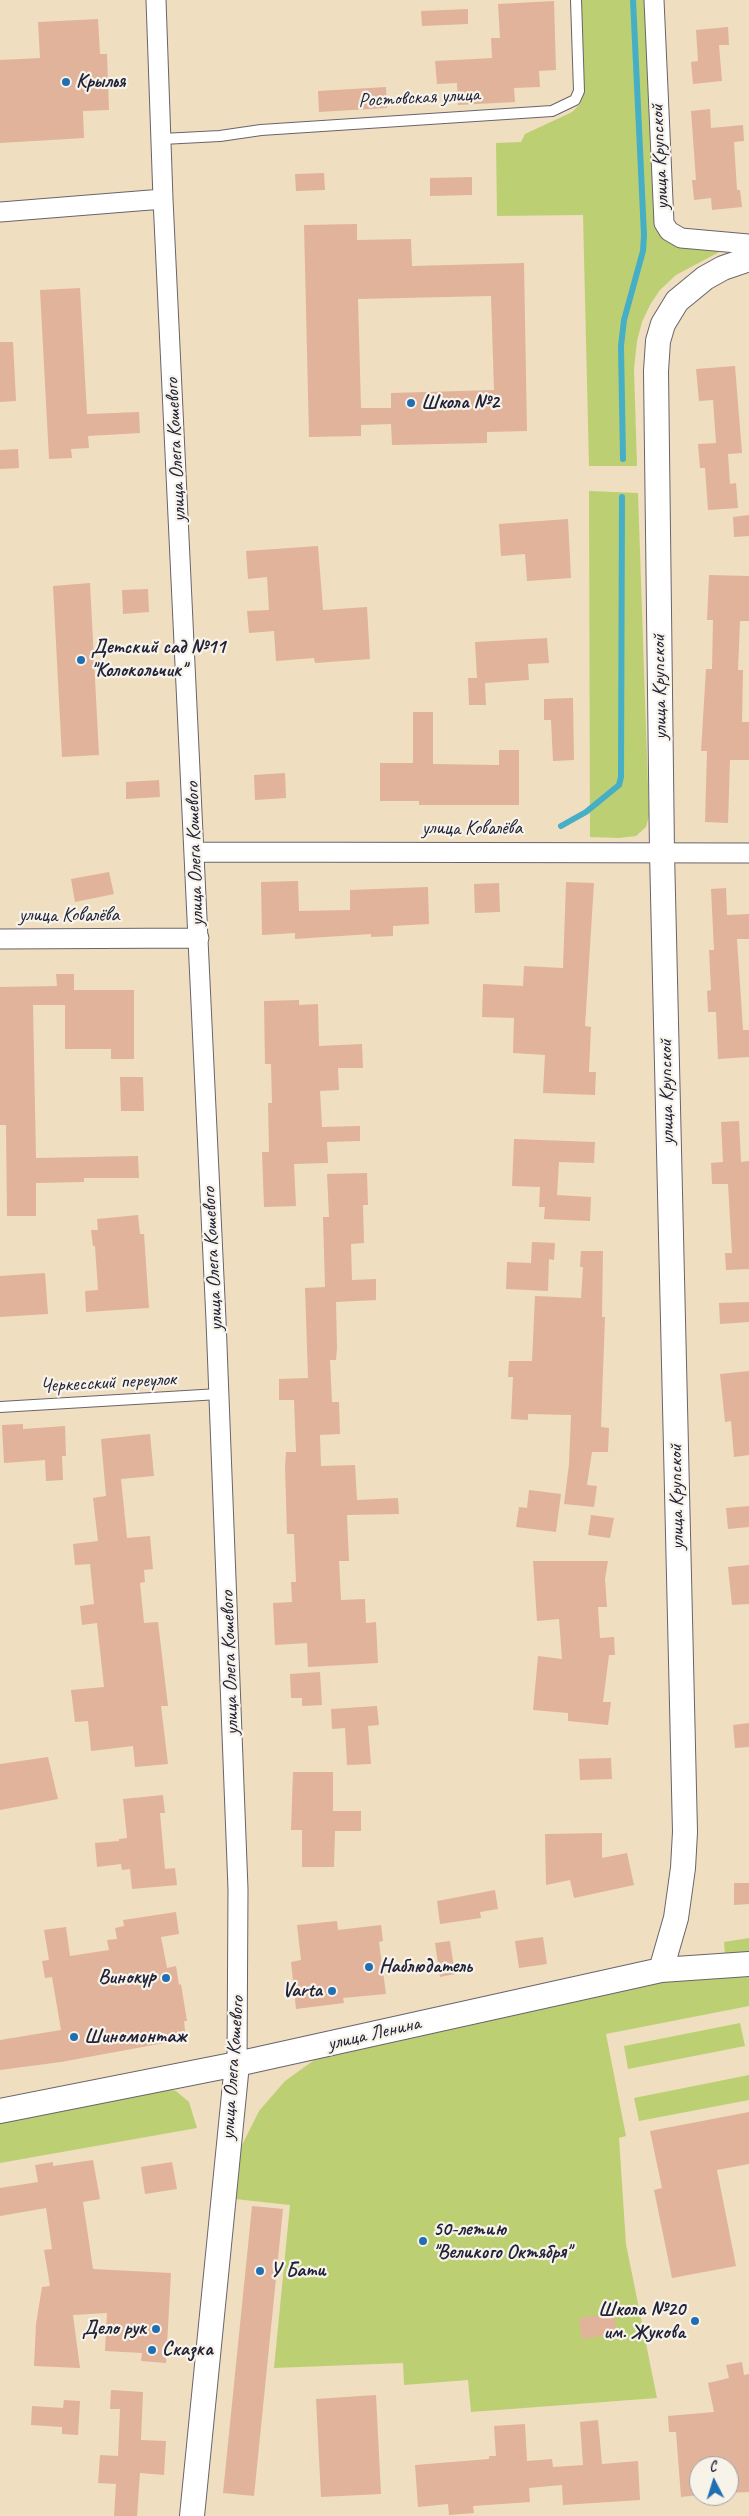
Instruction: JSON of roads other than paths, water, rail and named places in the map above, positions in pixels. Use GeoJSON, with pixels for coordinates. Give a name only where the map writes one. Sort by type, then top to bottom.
{"type":"FeatureCollection","features":[{"type":"Feature","properties":{"kind":"street","name":"улица Олега Кошевого"},"geometry":{"type":"LineString","coordinates":[[156,0],[163,199],[196,852],[238,1889],[237,2064],[192,2516]]}},
{"type":"Feature","properties":{"kind":"street","name":"улица Крупской"},"geometry":{"type":"LineString","coordinates":[[654,0],[664,223],[669,231],[681,238],[749,244]]}},
{"type":"Feature","properties":{"kind":"street"},"geometry":{"type":"LineString","coordinates":[[0,212],[163,199]]}},
{"type":"Feature","properties":{"kind":"street","name":"улица Крупской"},"geometry":{"type":"LineString","coordinates":[[661,1970],[676,1918],[683,1868],[685,1832],[662,852],[656,371],[658,341],[670,310],[684,294],[723,268],[749,258]]}},
{"type":"Feature","properties":{"kind":"street","name":"улица Ковалёва"},"geometry":{"type":"LineString","coordinates":[[196,852],[749,853]]}},
{"type":"Feature","properties":{"kind":"street","name":"улица Ковалёва"},"geometry":{"type":"LineString","coordinates":[[0,939],[198,938]]}},
{"type":"Feature","properties":{"kind":"street","name":"улица Ленина"},"geometry":{"type":"LineString","coordinates":[[0,2111],[237,2064],[661,1970],[749,1964]]}},
{"type":"Feature","properties":{"kind":"lane","name":"Ростовская улица"},"geometry":{"type":"LineString","coordinates":[[162,139],[220,136],[261,130],[552,112],[575,100],[579,90],[576,0]]}},
{"type":"Feature","properties":{"kind":"lane","name":"Черкесский переулок"},"geometry":{"type":"LineString","coordinates":[[0,1407],[219,1394]]}},
{"type":"Feature","properties":{"kind":"waterway"},"geometry":{"type":"LineString","coordinates":[[623,459],[621,346],[624,320],[643,251],[644,235],[633,0]]}},
{"type":"Feature","properties":{"kind":"waterway"},"geometry":{"type":"LineString","coordinates":[[561,826],[586,812],[619,785],[621,777],[622,497]]}},
{"type":"Feature","properties":{"kind":"place","name":"Крылья"},"geometry":{"type":"Point","coordinates":[66,82]}},
{"type":"Feature","properties":{"kind":"place","name":"Школа №2"},"geometry":{"type":"Point","coordinates":[411,403]}},
{"type":"Feature","properties":{"kind":"place","name":"Детский сад №11 \"Колокольчик\""},"geometry":{"type":"Point","coordinates":[81,660]}},
{"type":"Feature","properties":{"kind":"place","name":"Наблюдатель"},"geometry":{"type":"Point","coordinates":[369,1967]}},
{"type":"Feature","properties":{"kind":"place","name":"Винокур"},"geometry":{"type":"Point","coordinates":[166,1978]}},
{"type":"Feature","properties":{"kind":"place","name":"Varta"},"geometry":{"type":"Point","coordinates":[332,1991]}},
{"type":"Feature","properties":{"kind":"place","name":"Шиномонтаж"},"geometry":{"type":"Point","coordinates":[74,2037]}},
{"type":"Feature","properties":{"kind":"place","name":"50-летию \"Великого Октября\""},"geometry":{"type":"Point","coordinates":[423,2241]}},
{"type":"Feature","properties":{"kind":"place","name":"У Бати"},"geometry":{"type":"Point","coordinates":[260,2271]}},
{"type":"Feature","properties":{"kind":"place","name":"Школа №20 им. Жукова"},"geometry":{"type":"Point","coordinates":[695,2321]}},
{"type":"Feature","properties":{"kind":"place","name":"Дело рук"},"geometry":{"type":"Point","coordinates":[156,2329]}},
{"type":"Feature","properties":{"kind":"place","name":"Сказка"},"geometry":{"type":"Point","coordinates":[152,2350]}}]}
